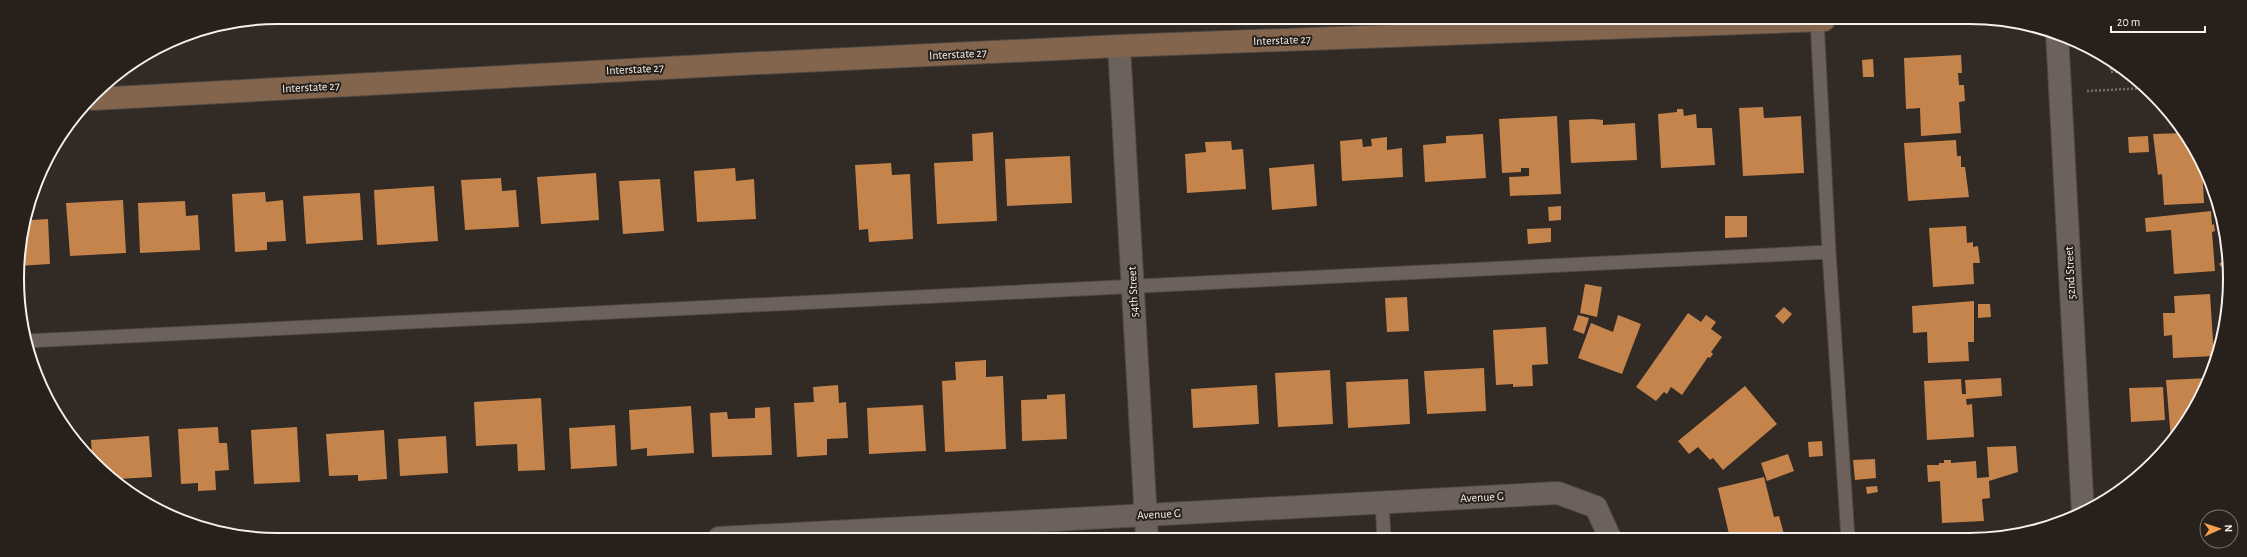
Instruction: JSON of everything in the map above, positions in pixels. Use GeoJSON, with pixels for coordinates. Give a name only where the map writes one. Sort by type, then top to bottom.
{"type":"FeatureCollection","features":[{"type":"Feature","properties":{"kind":"main road","name":"Interstate 27"},"geometry":{"type":"LineString","coordinates":[[99,99],[732,64],[1119,46],[1710,24]]}},
{"type":"Feature","properties":{"kind":"street","name":"52nd Street"},"geometry":{"type":"LineString","coordinates":[[2057,40],[2083,506]]}},
{"type":"Feature","properties":{"kind":"street","name":"54th Street"},"geometry":{"type":"LineString","coordinates":[[1119,46],[1147,533]]}},
{"type":"Feature","properties":{"kind":"street","name":"Avenue G"},"geometry":{"type":"LineString","coordinates":[[900,533],[1146,515],[1558,492],[1596,507],[1608,533]]}},
{"type":"Feature","properties":{"kind":"lane"},"geometry":{"type":"LineString","coordinates":[[1817,24],[1829,252],[1848,533]]}},
{"type":"Feature","properties":{"kind":"lane"},"geometry":{"type":"LineString","coordinates":[[32,341],[1133,285],[1829,252]]}},
{"type":"Feature","properties":{"kind":"lane"},"geometry":{"type":"LineString","coordinates":[[1382,502],[1384,533]]}},
{"type":"Feature","properties":{"kind":"path"},"geometry":{"type":"LineString","coordinates":[[2060,92],[2137,88]]}},
{"type":"Feature","properties":{"kind":"building"},"geometry":{"type":"Polygon","coordinates":[[[1961,55],[1962,73],[1958,73],[1959,85],[1964,85],[1965,101],[1959,102],[1961,133],[1921,136],[1920,108],[1906,109],[1904,58],[1961,55]]]}},
{"type":"Feature","properties":{"kind":"building"},"geometry":{"type":"Polygon","coordinates":[[[1873,59],[1874,77],[1863,77],[1862,60],[1873,59]]]}},
{"type":"Feature","properties":{"kind":"building"},"geometry":{"type":"Polygon","coordinates":[[[1763,107],[1764,118],[1801,116],[1804,173],[1743,176],[1739,108],[1763,107]]]}},
{"type":"Feature","properties":{"kind":"building"},"geometry":{"type":"Polygon","coordinates":[[[1677,109],[1683,109],[1684,116],[1696,114],[1697,128],[1712,128],[1715,165],[1661,168],[1658,114],[1677,112],[1677,109]]]}},
{"type":"Feature","properties":{"kind":"building"},"geometry":{"type":"Polygon","coordinates":[[[1557,116],[1561,194],[1510,196],[1509,177],[1529,176],[1529,168],[1521,168],[1521,172],[1502,173],[1499,119],[1557,116]]]}},
{"type":"Feature","properties":{"kind":"building"},"geometry":{"type":"Polygon","coordinates":[[[1569,120],[1603,120],[1603,125],[1635,123],[1637,160],[1571,163],[1569,120]]]}},
{"type":"Feature","properties":{"kind":"building"},"geometry":{"type":"Polygon","coordinates":[[[993,132],[997,221],[937,224],[934,163],[973,161],[972,134],[993,132]]]}},
{"type":"Feature","properties":{"kind":"building"},"geometry":{"type":"Polygon","coordinates":[[[2177,133],[2180,137],[2203,178],[2204,203],[2164,205],[2162,174],[2158,175],[2153,134],[2177,133]]]}},
{"type":"Feature","properties":{"kind":"building"},"geometry":{"type":"Polygon","coordinates":[[[1483,134],[1486,178],[1425,182],[1423,145],[1446,143],[1446,136],[1483,134]]]}},
{"type":"Feature","properties":{"kind":"building"},"geometry":{"type":"Polygon","coordinates":[[[2148,136],[2149,152],[2129,153],[2128,137],[2148,136]]]}},
{"type":"Feature","properties":{"kind":"building"},"geometry":{"type":"Polygon","coordinates":[[[1387,137],[1387,150],[1402,148],[1403,177],[1342,181],[1340,141],[1362,139],[1363,147],[1372,146],[1371,139],[1387,137]]]}},
{"type":"Feature","properties":{"kind":"building"},"geometry":{"type":"Polygon","coordinates":[[[1956,140],[1957,156],[1961,156],[1961,167],[1965,167],[1969,197],[1908,201],[1904,143],[1956,140]]]}},
{"type":"Feature","properties":{"kind":"building"},"geometry":{"type":"Polygon","coordinates":[[[1231,141],[1232,150],[1243,149],[1246,189],[1187,193],[1185,154],[1206,152],[1205,142],[1231,141]]]}},
{"type":"Feature","properties":{"kind":"building"},"geometry":{"type":"Polygon","coordinates":[[[1070,156],[1072,203],[1007,206],[1005,159],[1070,156]]]}},
{"type":"Feature","properties":{"kind":"building"},"geometry":{"type":"Polygon","coordinates":[[[891,163],[892,175],[910,174],[913,239],[869,242],[868,229],[859,230],[855,165],[891,163]]]}},
{"type":"Feature","properties":{"kind":"building"},"geometry":{"type":"Polygon","coordinates":[[[1314,164],[1317,206],[1272,210],[1269,168],[1314,164]]]}},
{"type":"Feature","properties":{"kind":"building"},"geometry":{"type":"Polygon","coordinates":[[[735,168],[736,181],[754,179],[756,219],[697,222],[694,171],[735,168]]]}},
{"type":"Feature","properties":{"kind":"building"},"geometry":{"type":"Polygon","coordinates":[[[596,173],[599,220],[541,224],[537,177],[596,173]]]}},
{"type":"Feature","properties":{"kind":"building"},"geometry":{"type":"Polygon","coordinates":[[[501,178],[502,191],[516,190],[519,227],[465,230],[461,180],[501,178]]]}},
{"type":"Feature","properties":{"kind":"building"},"geometry":{"type":"Polygon","coordinates":[[[660,179],[664,231],[623,234],[619,181],[660,179]]]}},
{"type":"Feature","properties":{"kind":"building"},"geometry":{"type":"Polygon","coordinates":[[[434,186],[438,241],[377,245],[374,190],[434,186]]]}},
{"type":"Feature","properties":{"kind":"building"},"geometry":{"type":"Polygon","coordinates":[[[265,192],[266,202],[283,200],[286,241],[267,242],[267,250],[235,252],[232,194],[265,192]]]}},
{"type":"Feature","properties":{"kind":"building"},"geometry":{"type":"Polygon","coordinates":[[[360,193],[363,240],[306,244],[303,196],[360,193]]]}},
{"type":"Feature","properties":{"kind":"building"},"geometry":{"type":"Polygon","coordinates":[[[123,200],[126,253],[70,256],[66,203],[123,200]]]}},
{"type":"Feature","properties":{"kind":"building"},"geometry":{"type":"Polygon","coordinates":[[[185,201],[186,216],[198,215],[200,250],[140,253],[138,203],[185,201]]]}},
{"type":"Feature","properties":{"kind":"building"},"geometry":{"type":"Polygon","coordinates":[[[1561,206],[1561,220],[1549,221],[1548,207],[1561,206]]]}},
{"type":"Feature","properties":{"kind":"building"},"geometry":{"type":"Polygon","coordinates":[[[2211,211],[2212,225],[2214,224],[2215,231],[2212,232],[2215,271],[2174,274],[2171,230],[2146,232],[2145,218],[2211,211]]]}},
{"type":"Feature","properties":{"kind":"building"},"geometry":{"type":"Polygon","coordinates":[[[1725,216],[1747,216],[1747,237],[1725,238],[1725,216]]]}},
{"type":"Feature","properties":{"kind":"building"},"geometry":{"type":"Polygon","coordinates":[[[32,218],[32,220],[48,219],[50,264],[25,266],[26,245],[32,218]]]}},
{"type":"Feature","properties":{"kind":"building"},"geometry":{"type":"Polygon","coordinates":[[[1966,226],[1967,243],[1973,242],[1973,247],[1978,246],[1980,263],[1973,263],[1974,284],[1933,287],[1929,228],[1966,226]]]}},
{"type":"Feature","properties":{"kind":"building"},"geometry":{"type":"Polygon","coordinates":[[[1551,228],[1551,242],[1528,244],[1527,229],[1551,228]]]}},
{"type":"Feature","properties":{"kind":"building"},"geometry":{"type":"Polygon","coordinates":[[[1585,284],[1602,287],[1597,317],[1580,313],[1585,284]]]}},
{"type":"Feature","properties":{"kind":"building"},"geometry":{"type":"Polygon","coordinates":[[[2210,294],[2213,346],[2210,356],[2173,358],[2172,335],[2164,336],[2163,313],[2175,313],[2174,296],[2210,294]]]}},
{"type":"Feature","properties":{"kind":"building"},"geometry":{"type":"Polygon","coordinates":[[[1407,297],[1409,331],[1387,332],[1385,298],[1407,297]]]}},
{"type":"Feature","properties":{"kind":"building"},"geometry":{"type":"Polygon","coordinates":[[[1974,301],[1974,342],[1968,342],[1969,361],[1928,363],[1927,332],[1913,333],[1912,306],[1974,301]]]}},
{"type":"Feature","properties":{"kind":"building"},"geometry":{"type":"Polygon","coordinates":[[[1978,304],[1990,304],[1991,317],[1978,318],[1978,304]]]}},
{"type":"Feature","properties":{"kind":"building"},"geometry":{"type":"Polygon","coordinates":[[[1784,307],[1792,314],[1783,324],[1775,316],[1784,307]]]}},
{"type":"Feature","properties":{"kind":"building"},"geometry":{"type":"Polygon","coordinates":[[[1688,313],[1701,322],[1706,315],[1716,322],[1711,329],[1722,337],[1711,352],[1713,354],[1710,358],[1708,357],[1682,395],[1671,387],[1667,394],[1664,392],[1656,401],[1636,387],[1688,313]]]}},
{"type":"Feature","properties":{"kind":"building"},"geometry":{"type":"Polygon","coordinates":[[[1578,315],[1589,318],[1584,334],[1573,330],[1578,315]]]}},
{"type":"Feature","properties":{"kind":"building"},"geometry":{"type":"Polygon","coordinates":[[[1618,315],[1641,324],[1622,374],[1578,358],[1591,323],[1613,332],[1618,315]]]}},
{"type":"Feature","properties":{"kind":"building"},"geometry":{"type":"Polygon","coordinates":[[[1546,327],[1548,364],[1532,365],[1533,386],[1513,387],[1513,384],[1496,385],[1493,330],[1546,327]]]}},
{"type":"Feature","properties":{"kind":"building"},"geometry":{"type":"Polygon","coordinates":[[[986,360],[986,377],[1003,376],[1006,449],[945,452],[942,381],[956,380],[955,362],[986,360]]]}},
{"type":"Feature","properties":{"kind":"building"},"geometry":{"type":"Polygon","coordinates":[[[1484,368],[1486,411],[1427,414],[1424,371],[1484,368]]]}},
{"type":"Feature","properties":{"kind":"building"},"geometry":{"type":"Polygon","coordinates":[[[1330,370],[1333,424],[1278,427],[1275,373],[1330,370]]]}},
{"type":"Feature","properties":{"kind":"building"},"geometry":{"type":"Polygon","coordinates":[[[2001,378],[2002,396],[1966,399],[1967,405],[1972,404],[1974,437],[1927,440],[1924,381],[1961,379],[1962,394],[1966,394],[1965,380],[2001,378]]]}},
{"type":"Feature","properties":{"kind":"building"},"geometry":{"type":"Polygon","coordinates":[[[2203,378],[2189,406],[2170,432],[2166,380],[2203,378]]]}},
{"type":"Feature","properties":{"kind":"building"},"geometry":{"type":"Polygon","coordinates":[[[1408,379],[1410,424],[1348,428],[1346,382],[1408,379]]]}},
{"type":"Feature","properties":{"kind":"building"},"geometry":{"type":"Polygon","coordinates":[[[838,385],[839,403],[846,402],[848,438],[827,439],[827,455],[797,457],[794,403],[814,402],[813,387],[838,385]]]}},
{"type":"Feature","properties":{"kind":"building"},"geometry":{"type":"Polygon","coordinates":[[[1257,385],[1259,424],[1193,428],[1191,389],[1257,385]]]}},
{"type":"Feature","properties":{"kind":"building"},"geometry":{"type":"Polygon","coordinates":[[[1745,386],[1777,424],[1723,470],[1713,458],[1710,460],[1698,447],[1689,454],[1678,441],[1745,386]]]}},
{"type":"Feature","properties":{"kind":"building"},"geometry":{"type":"Polygon","coordinates":[[[2163,387],[2165,420],[2131,422],[2129,388],[2163,387]]]}},
{"type":"Feature","properties":{"kind":"building"},"geometry":{"type":"Polygon","coordinates":[[[1065,394],[1067,439],[1022,441],[1021,400],[1047,399],[1047,395],[1065,394]]]}},
{"type":"Feature","properties":{"kind":"building"},"geometry":{"type":"Polygon","coordinates":[[[541,398],[545,470],[518,471],[517,444],[476,446],[474,402],[541,398]]]}},
{"type":"Feature","properties":{"kind":"building"},"geometry":{"type":"Polygon","coordinates":[[[923,405],[926,451],[869,454],[867,408],[923,405]]]}},
{"type":"Feature","properties":{"kind":"building"},"geometry":{"type":"Polygon","coordinates":[[[691,406],[694,453],[647,456],[647,448],[631,450],[629,410],[691,406]]]}},
{"type":"Feature","properties":{"kind":"building"},"geometry":{"type":"Polygon","coordinates":[[[770,407],[772,455],[712,457],[710,413],[727,412],[728,419],[755,418],[755,408],[770,407]]]}},
{"type":"Feature","properties":{"kind":"building"},"geometry":{"type":"Polygon","coordinates":[[[615,425],[617,466],[571,469],[569,428],[615,425]]]}},
{"type":"Feature","properties":{"kind":"building"},"geometry":{"type":"Polygon","coordinates":[[[218,427],[219,443],[227,443],[229,470],[215,471],[216,490],[198,491],[198,483],[181,484],[178,429],[218,427]]]}},
{"type":"Feature","properties":{"kind":"building"},"geometry":{"type":"Polygon","coordinates":[[[297,427],[300,482],[254,484],[251,430],[297,427]]]}},
{"type":"Feature","properties":{"kind":"building"},"geometry":{"type":"Polygon","coordinates":[[[384,430],[387,479],[358,481],[358,475],[329,476],[326,434],[384,430]]]}},
{"type":"Feature","properties":{"kind":"building"},"geometry":{"type":"Polygon","coordinates":[[[149,436],[152,477],[122,479],[111,470],[92,451],[91,440],[149,436]]]}},
{"type":"Feature","properties":{"kind":"building"},"geometry":{"type":"Polygon","coordinates":[[[446,436],[448,473],[400,476],[398,439],[446,436]]]}},
{"type":"Feature","properties":{"kind":"building"},"geometry":{"type":"Polygon","coordinates":[[[1822,441],[1823,456],[1809,457],[1808,442],[1822,441]]]}},
{"type":"Feature","properties":{"kind":"building"},"geometry":{"type":"Polygon","coordinates":[[[2016,446],[2018,472],[1989,481],[1990,498],[1982,499],[1984,521],[1942,523],[1940,481],[1928,482],[1927,465],[1939,465],[1939,463],[1944,463],[1944,460],[1951,460],[1951,463],[1976,461],[1977,478],[1989,477],[1987,447],[2016,446]]]}},
{"type":"Feature","properties":{"kind":"building"},"geometry":{"type":"Polygon","coordinates":[[[1788,454],[1794,471],[1767,481],[1761,463],[1788,454]]]}},
{"type":"Feature","properties":{"kind":"building"},"geometry":{"type":"Polygon","coordinates":[[[1875,459],[1876,478],[1855,480],[1853,460],[1875,459]]]}},
{"type":"Feature","properties":{"kind":"building"},"geometry":{"type":"Polygon","coordinates":[[[1764,477],[1774,517],[1779,516],[1784,533],[1729,533],[1718,488],[1764,477]]]}},
{"type":"Feature","properties":{"kind":"building"},"geometry":{"type":"Polygon","coordinates":[[[1877,486],[1878,492],[1867,494],[1866,487],[1877,486]]]}}]}
